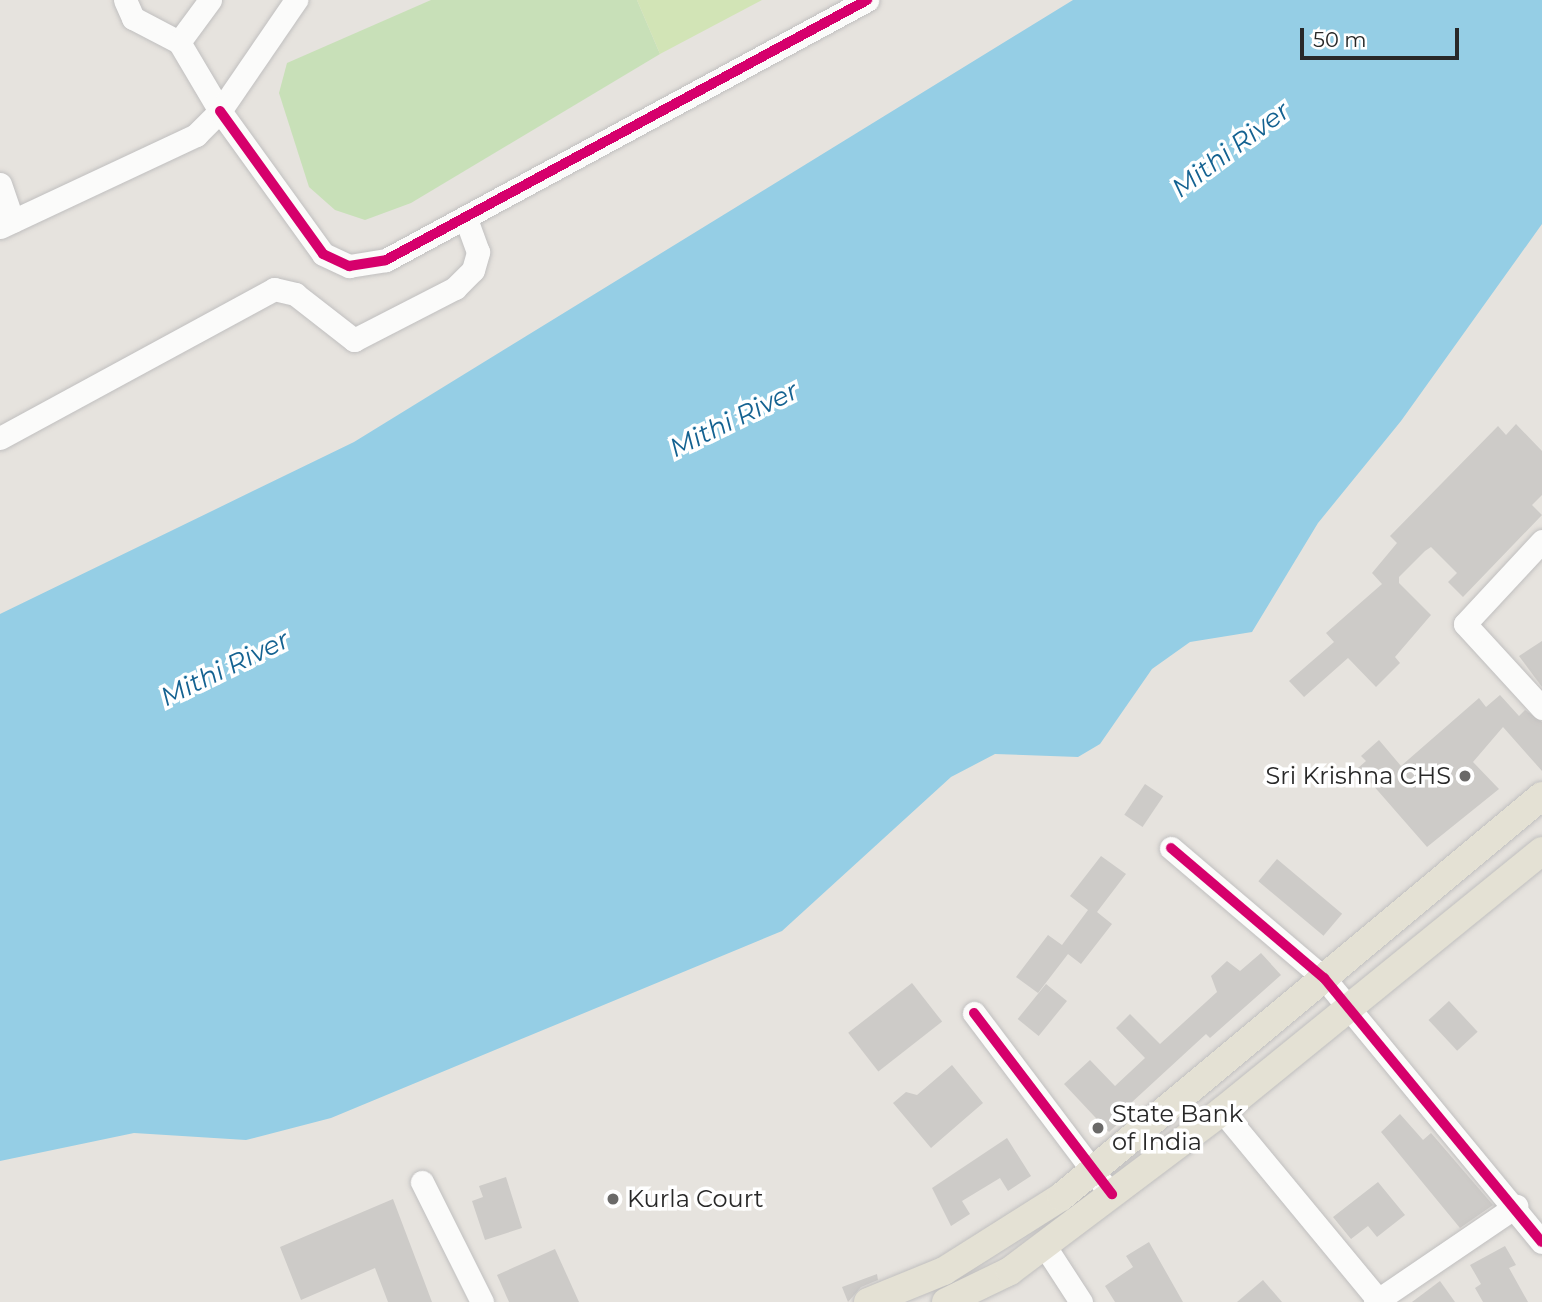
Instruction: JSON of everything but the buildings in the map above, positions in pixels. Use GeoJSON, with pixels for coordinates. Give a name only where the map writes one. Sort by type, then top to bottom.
{"type":"FeatureCollection","features":[{"type":"Feature","properties":{"kind":"main road"},"geometry":{"type":"LineString","coordinates":[[868,1302],[944,1271],[1093,1171],[1542,796]]}},
{"type":"Feature","properties":{"kind":"main road"},"geometry":{"type":"LineString","coordinates":[[962,1299],[1044,1245],[1222,1111],[1542,851]]}},
{"type":"Feature","properties":{"kind":"street"},"geometry":{"type":"LineString","coordinates":[[125,0],[133,18],[179,42],[220,111],[323,254],[349,266],[386,260],[867,0]]}},
{"type":"Feature","properties":{"kind":"street"},"geometry":{"type":"LineString","coordinates":[[179,42],[210,0]]}},
{"type":"Feature","properties":{"kind":"street"},"geometry":{"type":"LineString","coordinates":[[0,184],[7,224],[196,135],[220,111],[296,0]]}},
{"type":"Feature","properties":{"kind":"street"},"geometry":{"type":"LineString","coordinates":[[0,438],[274,289],[295,294],[354,340],[455,288],[473,270],[478,252],[465,217]]}},
{"type":"Feature","properties":{"kind":"street"},"geometry":{"type":"LineString","coordinates":[[1542,541],[1465,624],[1542,708]]}},
{"type":"Feature","properties":{"kind":"street"},"geometry":{"type":"LineString","coordinates":[[1171,848],[1324,978],[1516,1206],[1542,1242]]}},
{"type":"Feature","properties":{"kind":"street"},"geometry":{"type":"LineString","coordinates":[[974,1013],[1112,1194]]}},
{"type":"Feature","properties":{"kind":"street"},"geometry":{"type":"LineString","coordinates":[[1222,1111],[1378,1301],[1516,1206]]}},
{"type":"Feature","properties":{"kind":"street"},"geometry":{"type":"LineString","coordinates":[[422,1182],[482,1302]]}},
{"type":"Feature","properties":{"kind":"street"},"geometry":{"type":"LineString","coordinates":[[1044,1245],[1081,1302]]}},
{"type":"Feature","properties":{"kind":"green space"},"geometry":{"type":"Polygon","coordinates":[[[431,0],[637,0],[660,54],[411,203],[365,220],[335,210],[309,187],[279,93],[287,63],[431,0]]]}},
{"type":"Feature","properties":{"kind":"green space"},"geometry":{"type":"Polygon","coordinates":[[[637,0],[762,0],[660,54],[637,0]]]}},
{"type":"Feature","properties":{"kind":"water","name":"Mithi River"},"geometry":{"type":"Polygon","coordinates":[[[1073,0],[1542,0],[1542,224],[1401,421],[1318,523],[1252,632],[1190,642],[1152,669],[1100,744],[1078,757],[995,754],[951,777],[782,931],[331,1118],[246,1140],[134,1133],[0,1161],[0,614],[354,442],[1073,0]]]}},
{"type":"Feature","properties":{"kind":"cycle path"},"geometry":{"type":"LineString","coordinates":[[220,111],[323,254],[349,266],[386,260],[867,0]]}},
{"type":"Feature","properties":{"kind":"cycle path"},"geometry":{"type":"LineString","coordinates":[[1171,848],[1324,978],[1542,1242]]}},
{"type":"Feature","properties":{"kind":"cycle path"},"geometry":{"type":"LineString","coordinates":[[974,1013],[1112,1194]]}},
{"type":"Feature","properties":{"kind":"place","name":"Sri Krishna CHS"},"geometry":{"type":"Point","coordinates":[1465,776]}},
{"type":"Feature","properties":{"kind":"place","name":"State Bank of India"},"geometry":{"type":"Point","coordinates":[1098,1128]}},
{"type":"Feature","properties":{"kind":"place","name":"Kurla Court"},"geometry":{"type":"Point","coordinates":[613,1199]}}]}
